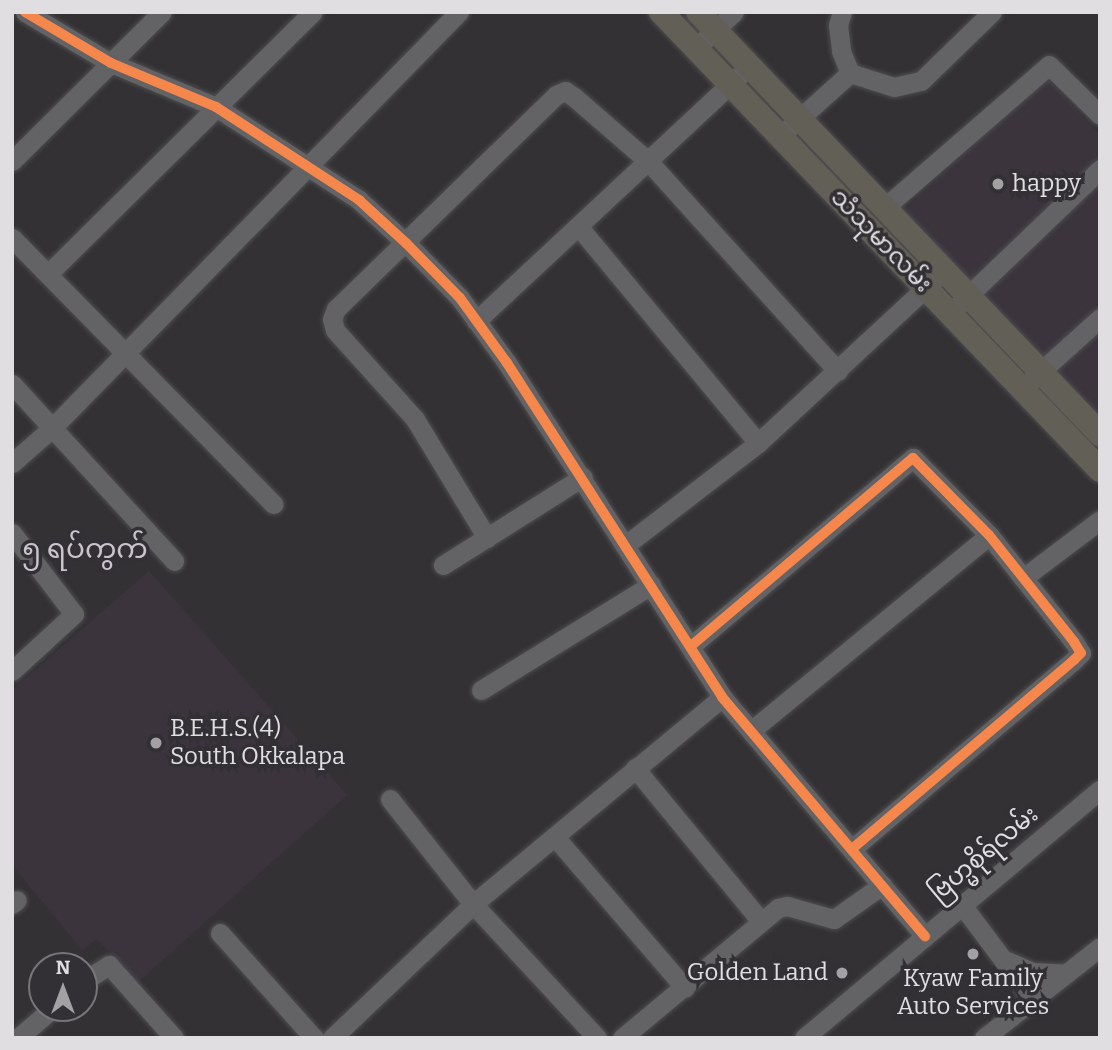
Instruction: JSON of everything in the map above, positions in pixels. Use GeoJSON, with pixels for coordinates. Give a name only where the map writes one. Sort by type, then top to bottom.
{"type":"FeatureCollection","features":[{"type":"Feature","properties":{"kind":"main road","name":"သံသုမာလမ်း"},"geometry":{"type":"LineString","coordinates":[[661,12],[730,83],[790,127],[884,208],[944,271],[959,304],[1031,380],[1098,464]]}},
{"type":"Feature","properties":{"kind":"main road","name":"သံသုမာလမ်း"},"geometry":{"type":"LineString","coordinates":[[707,21],[749,66],[790,127],[926,289],[959,304]]}},
{"type":"Feature","properties":{"kind":"main road","name":"သံသုမာလမ်း"},"geometry":{"type":"LineString","coordinates":[[1031,380],[1100,434]]}},
{"type":"Feature","properties":{"kind":"street"},"geometry":{"type":"LineString","coordinates":[[25,12],[111,63],[216,107],[359,200],[406,243],[477,321],[627,544],[722,696],[925,936]]}},
{"type":"Feature","properties":{"kind":"street"},"geometry":{"type":"LineString","coordinates":[[12,162],[162,12]]}},
{"type":"Feature","properties":{"kind":"street"},"geometry":{"type":"LineString","coordinates":[[49,273],[313,12]]}},
{"type":"Feature","properties":{"kind":"street"},"geometry":{"type":"LineString","coordinates":[[12,463],[52,428],[459,12]]}},
{"type":"Feature","properties":{"kind":"street"},"geometry":{"type":"LineString","coordinates":[[696,48],[707,21],[734,12]]}},
{"type":"Feature","properties":{"kind":"street"},"geometry":{"type":"LineString","coordinates":[[842,12],[838,25],[841,51],[850,73]]}},
{"type":"Feature","properties":{"kind":"street"},"geometry":{"type":"LineString","coordinates":[[850,73],[894,87],[921,81],[992,12]]}},
{"type":"Feature","properties":{"kind":"street"},"geometry":{"type":"LineString","coordinates":[[884,208],[1049,65],[1099,114]]}},
{"type":"Feature","properties":{"kind":"street"},"geometry":{"type":"LineString","coordinates":[[477,321],[749,66]]}},
{"type":"Feature","properties":{"kind":"street"},"geometry":{"type":"LineString","coordinates":[[790,127],[850,73]]}},
{"type":"Feature","properties":{"kind":"street"},"geometry":{"type":"LineString","coordinates":[[487,538],[415,419],[335,330],[332,319],[336,309],[555,95],[565,91],[648,162],[838,371]]}},
{"type":"Feature","properties":{"kind":"street"},"geometry":{"type":"LineString","coordinates":[[959,304],[1100,169]]}},
{"type":"Feature","properties":{"kind":"street"},"geometry":{"type":"LineString","coordinates":[[578,226],[758,443]]}},
{"type":"Feature","properties":{"kind":"street"},"geometry":{"type":"LineString","coordinates":[[12,238],[273,504]]}},
{"type":"Feature","properties":{"kind":"street"},"geometry":{"type":"LineString","coordinates":[[627,544],[758,443],[944,271]]}},
{"type":"Feature","properties":{"kind":"street"},"geometry":{"type":"LineString","coordinates":[[1031,380],[1100,318]]}},
{"type":"Feature","properties":{"kind":"street"},"geometry":{"type":"LineString","coordinates":[[12,384],[174,561]]}},
{"type":"Feature","properties":{"kind":"street"},"geometry":{"type":"LineString","coordinates":[[691,646],[913,458],[989,535],[1081,653],[852,849]]}},
{"type":"Feature","properties":{"kind":"street"},"geometry":{"type":"LineString","coordinates":[[443,565],[583,477]]}},
{"type":"Feature","properties":{"kind":"street"},"geometry":{"type":"LineString","coordinates":[[1023,578],[1100,520]]}},
{"type":"Feature","properties":{"kind":"street"},"geometry":{"type":"LineString","coordinates":[[12,533],[74,614],[12,671]]}},
{"type":"Feature","properties":{"kind":"street"},"geometry":{"type":"LineString","coordinates":[[752,730],[989,535]]}},
{"type":"Feature","properties":{"kind":"street"},"geometry":{"type":"LineString","coordinates":[[481,690],[651,585]]}},
{"type":"Feature","properties":{"kind":"street"},"geometry":{"type":"LineString","coordinates":[[332,1038],[473,904],[722,696]]}},
{"type":"Feature","properties":{"kind":"street"},"geometry":{"type":"LineString","coordinates":[[635,768],[760,920]]}},
{"type":"Feature","properties":{"kind":"street","name":"ဗြဟ္မစိုရ်လမ်း"},"geometry":{"type":"LineString","coordinates":[[804,1038],[1100,790]]}},
{"type":"Feature","properties":{"kind":"street"},"geometry":{"type":"LineString","coordinates":[[390,799],[473,904],[597,1038]]}},
{"type":"Feature","properties":{"kind":"street"},"geometry":{"type":"LineString","coordinates":[[555,837],[685,988]]}},
{"type":"Feature","properties":{"kind":"street"},"geometry":{"type":"LineString","coordinates":[[622,1038],[685,988],[760,920],[787,906],[834,919],[882,885]]}},
{"type":"Feature","properties":{"kind":"street"},"geometry":{"type":"LineString","coordinates":[[962,905],[1033,1000]]}},
{"type":"Feature","properties":{"kind":"street"},"geometry":{"type":"LineString","coordinates":[[220,933],[314,1038]]}},
{"type":"Feature","properties":{"kind":"street"},"geometry":{"type":"LineString","coordinates":[[984,1038],[1008,1031],[1033,1000],[1066,974],[1096,958]]}},
{"type":"Feature","properties":{"kind":"street"},"geometry":{"type":"LineString","coordinates":[[1003,959],[1033,972],[1066,974]]}},
{"type":"Feature","properties":{"kind":"street"},"geometry":{"type":"LineString","coordinates":[[98,972],[109,965],[174,1038]]}},
{"type":"Feature","properties":{"kind":"shaded area"},"geometry":{"type":"Polygon","coordinates":[[[1046,77],[1100,135],[1100,420],[900,214],[1046,77]]]}},
{"type":"Feature","properties":{"kind":"shaded area","name":"B.E.H.S.(4) South Okkalapa"},"geometry":{"type":"Polygon","coordinates":[[[149,571],[347,795],[137,983],[97,939],[82,950],[12,865],[12,690],[149,571]]]}},
{"type":"Feature","properties":{"kind":"cycle path"},"geometry":{"type":"LineString","coordinates":[[25,12],[111,63],[216,107],[359,200],[460,298],[507,363],[722,697],[925,936]]}},
{"type":"Feature","properties":{"kind":"cycle path"},"geometry":{"type":"LineString","coordinates":[[691,646],[913,458],[989,535],[1074,642],[1081,653],[1074,660],[852,849]]}},
{"type":"Feature","properties":{"kind":"place","name":"happy"},"geometry":{"type":"Point","coordinates":[998,184]}},
{"type":"Feature","properties":{"kind":"place","name":"B.E.H.S.(4) South Okkalapa"},"geometry":{"type":"Point","coordinates":[156,743]}},
{"type":"Feature","properties":{"kind":"place","name":"Kyaw Family Auto Services"},"geometry":{"type":"Point","coordinates":[973,954]}},
{"type":"Feature","properties":{"kind":"place","name":"Golden Land"},"geometry":{"type":"Point","coordinates":[842,973]}},
{"type":"Feature","properties":{"kind":"district","name":"၅ ရပ်ကွက်"},"geometry":{"type":"Point","coordinates":[85,549]}}]}
